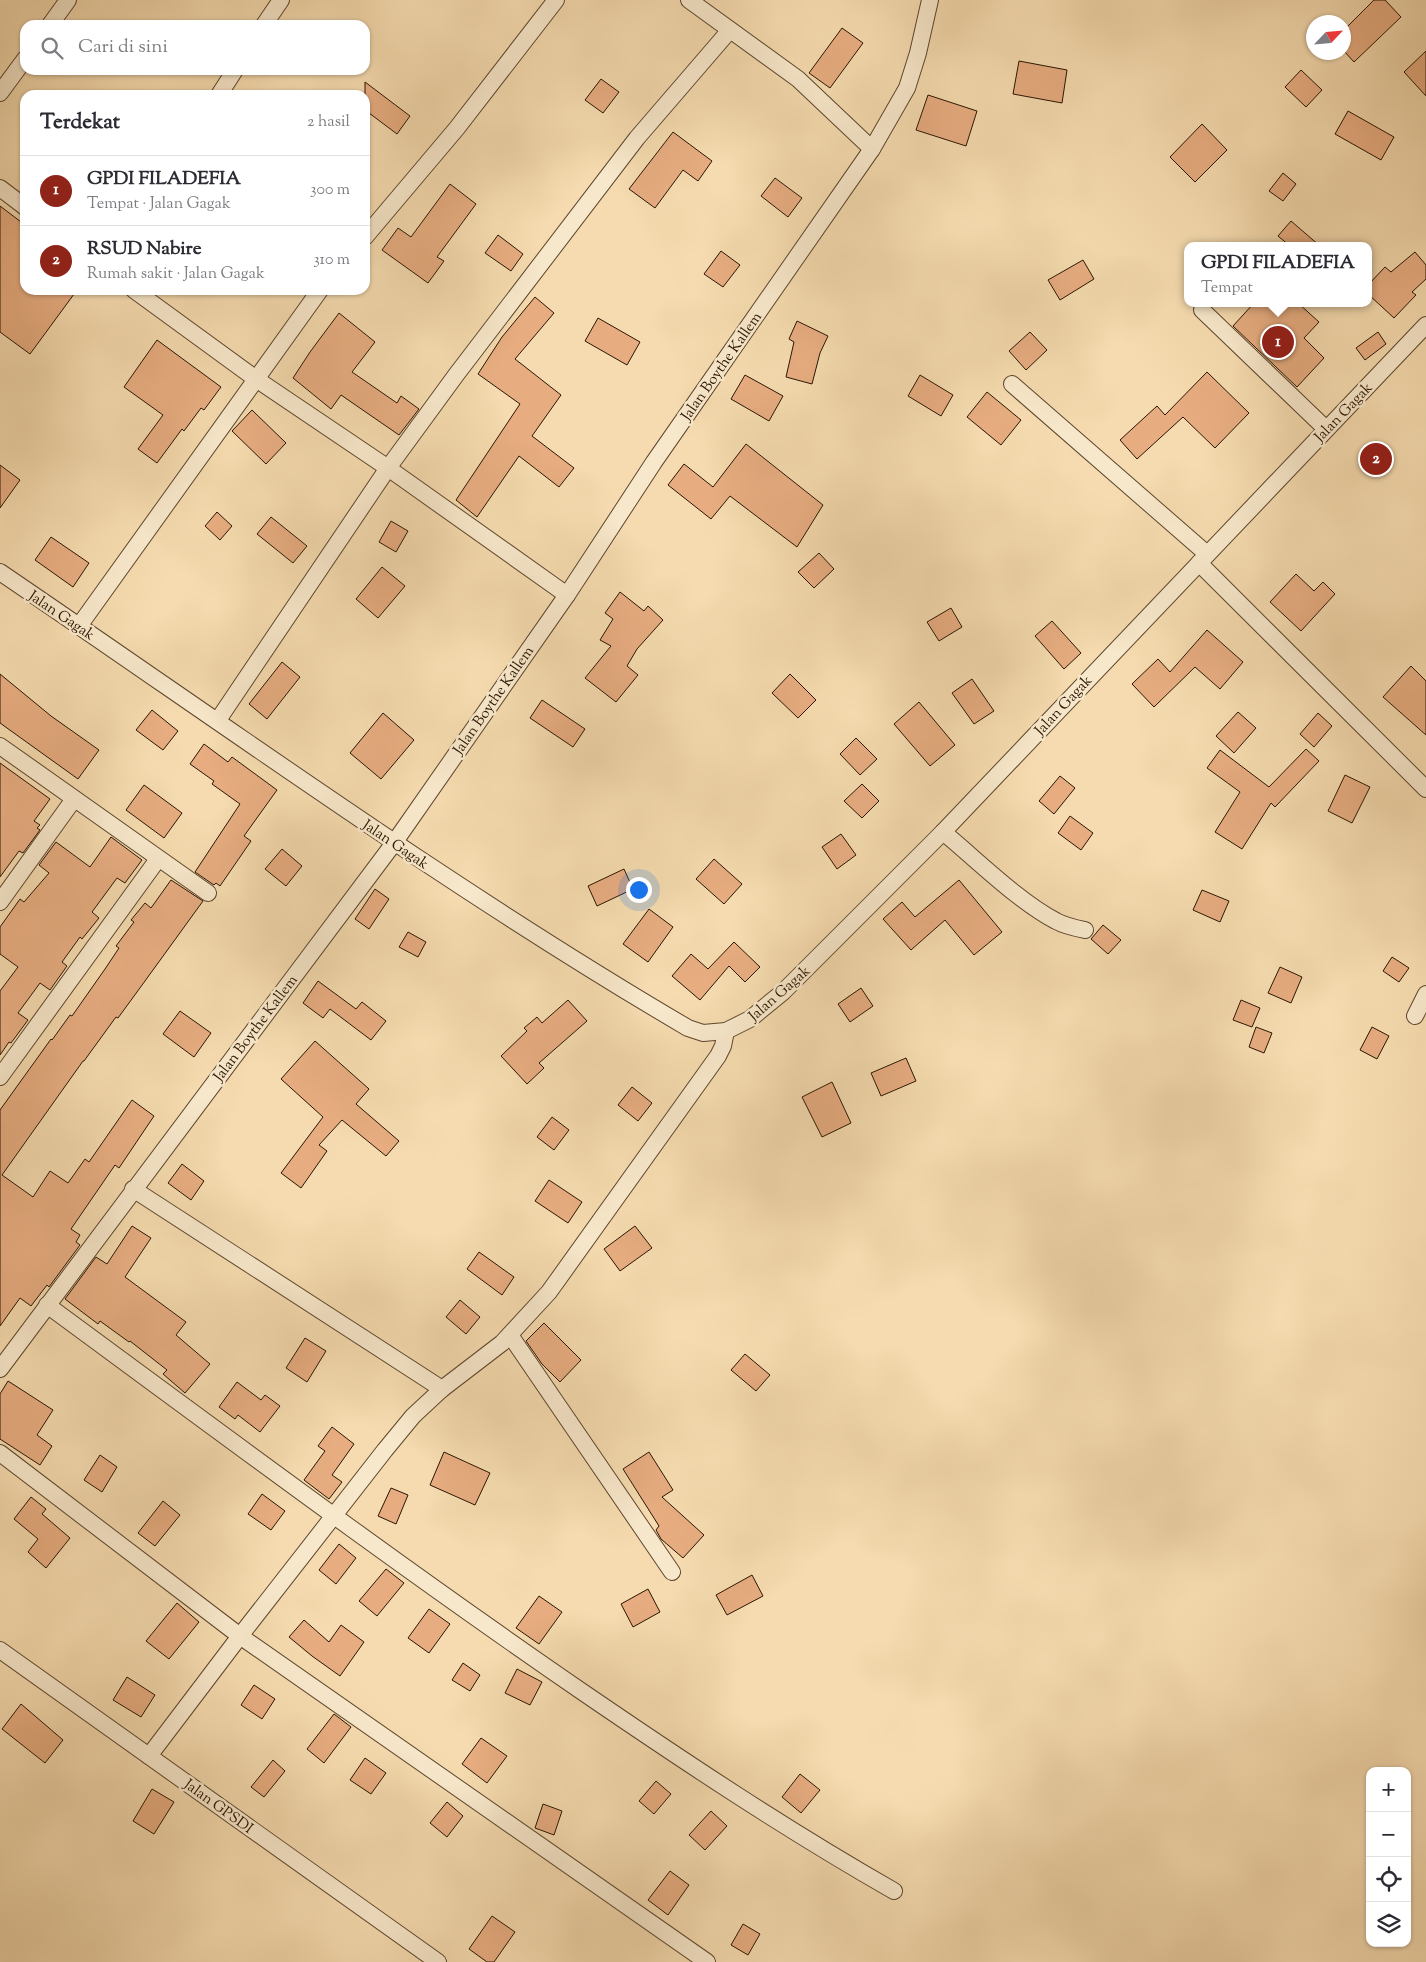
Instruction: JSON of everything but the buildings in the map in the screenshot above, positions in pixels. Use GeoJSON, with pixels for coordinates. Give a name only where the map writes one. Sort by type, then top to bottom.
{"type":"FeatureCollection","features":[{"type":"Feature","properties":{"kind":"street"},"geometry":{"type":"LineString","coordinates":[[54,20],[68,0]]}},
{"type":"Feature","properties":{"kind":"street"},"geometry":{"type":"LineString","coordinates":[[267,20],[280,0]]}},
{"type":"Feature","properties":{"kind":"street"},"geometry":{"type":"LineString","coordinates":[[370,230],[457,128],[556,0]]}},
{"type":"Feature","properties":{"kind":"street"},"geometry":{"type":"LineString","coordinates":[[689,0],[798,79],[872,148]]}},
{"type":"Feature","properties":{"kind":"street","name":"Jalan Boythe Kallem"},"geometry":{"type":"LineString","coordinates":[[0,1369],[394,843],[567,595],[654,462],[872,148],[908,88],[930,0]]}},
{"type":"Feature","properties":{"kind":"street"},"geometry":{"type":"LineString","coordinates":[[218,720],[388,468],[456,375],[638,138],[730,30]]}},
{"type":"Feature","properties":{"kind":"street"},"geometry":{"type":"LineString","coordinates":[[0,93],[20,66]]}},
{"type":"Feature","properties":{"kind":"street"},"geometry":{"type":"LineString","coordinates":[[221,90],[232,75]]}},
{"type":"Feature","properties":{"kind":"street"},"geometry":{"type":"LineString","coordinates":[[0,188],[20,203]]}},
{"type":"Feature","properties":{"kind":"street"},"geometry":{"type":"LineString","coordinates":[[141,295],[256,379],[388,468],[567,595]]}},
{"type":"Feature","properties":{"kind":"street"},"geometry":{"type":"LineString","coordinates":[[79,626],[316,295]]}},
{"type":"Feature","properties":{"kind":"street"},"geometry":{"type":"LineString","coordinates":[[1202,310],[1326,430]]}},
{"type":"Feature","properties":{"kind":"street","name":"Jalan Gagak"},"geometry":{"type":"LineString","coordinates":[[0,572],[218,720],[394,843],[592,972],[688,1028],[703,1033],[726,1031],[750,1019],[783,992],[943,832],[1426,325]]}},
{"type":"Feature","properties":{"kind":"street"},"geometry":{"type":"LineString","coordinates":[[1012,384],[1203,559],[1426,789]]}},
{"type":"Feature","properties":{"kind":"street"},"geometry":{"type":"LineString","coordinates":[[0,746],[208,893]]}},
{"type":"Feature","properties":{"kind":"street"},"geometry":{"type":"LineString","coordinates":[[0,902],[74,799]]}},
{"type":"Feature","properties":{"kind":"street"},"geometry":{"type":"LineString","coordinates":[[943,832],[1045,915],[1066,925],[1085,930]]}},
{"type":"Feature","properties":{"kind":"street"},"geometry":{"type":"LineString","coordinates":[[0,1077],[158,859]]}},
{"type":"Feature","properties":{"kind":"street"},"geometry":{"type":"LineString","coordinates":[[1415,1016],[1426,994]]}},
{"type":"Feature","properties":{"kind":"street"},"geometry":{"type":"LineString","coordinates":[[149,1756],[240,1636],[413,1416],[442,1389],[510,1335],[549,1292],[718,1056],[724,1046],[726,1031]]}},
{"type":"Feature","properties":{"kind":"street"},"geometry":{"type":"LineString","coordinates":[[133,1189],[442,1389]]}},
{"type":"Feature","properties":{"kind":"street"},"geometry":{"type":"LineString","coordinates":[[47,1305],[334,1516],[515,1646],[702,1774],[792,1832],[894,1891]]}},
{"type":"Feature","properties":{"kind":"street"},"geometry":{"type":"LineString","coordinates":[[510,1335],[672,1572]]}},
{"type":"Feature","properties":{"kind":"street"},"geometry":{"type":"LineString","coordinates":[[0,1453],[240,1636],[707,1962]]}},
{"type":"Feature","properties":{"kind":"street","name":"Jalan GPSDI"},"geometry":{"type":"LineString","coordinates":[[0,1650],[438,1962]]}},
{"type":"Feature","properties":{"kind":"place","name":"GPDI FILADEFIA"},"geometry":{"type":"Point","coordinates":[1278,342]}},
{"type":"Feature","properties":{"kind":"place","name":"RSUD Nabire"},"geometry":{"type":"Point","coordinates":[1376,459]}}]}
